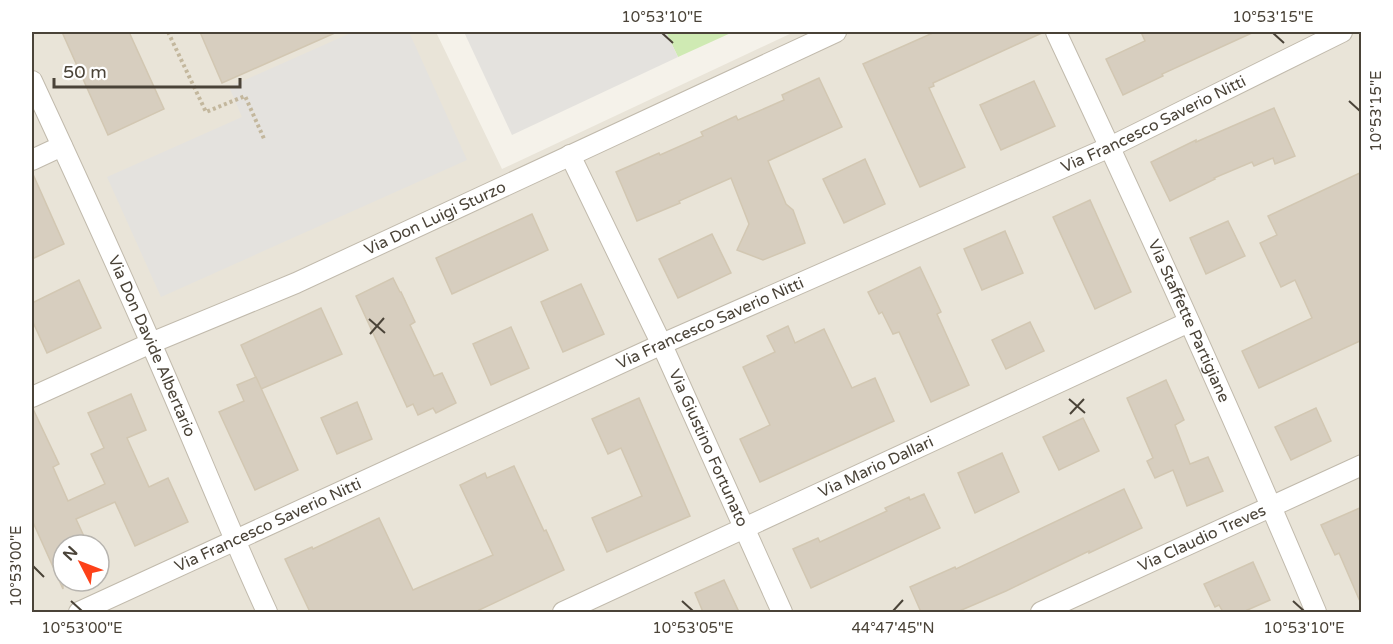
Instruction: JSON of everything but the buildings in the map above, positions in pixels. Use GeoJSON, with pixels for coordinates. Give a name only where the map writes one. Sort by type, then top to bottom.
{"type":"FeatureCollection","features":[{"type":"Feature","properties":{"kind":"street","name":"Via Don Luigi Sturzo"},"geometry":{"type":"LineString","coordinates":[[32,397],[151,343],[296,283],[836,32]]}},
{"type":"Feature","properties":{"kind":"street","name":"Via Staffette Partigiane"},"geometry":{"type":"LineString","coordinates":[[1056,32],[1272,507],[1316,612]]}},
{"type":"Feature","properties":{"kind":"street","name":"Via Francesco Saverio Nitti"},"geometry":{"type":"LineString","coordinates":[[79,612],[662,345],[1110,147],[1342,32]]}},
{"type":"Feature","properties":{"kind":"street","name":"Via Don Davide Albertario"},"geometry":{"type":"LineString","coordinates":[[32,81],[151,343],[267,612]]}},
{"type":"Feature","properties":{"kind":"street"},"geometry":{"type":"LineString","coordinates":[[32,160],[62,146]]}},
{"type":"Feature","properties":{"kind":"street","name":"Via Giustino Fortunato"},"geometry":{"type":"LineString","coordinates":[[570,155],[662,345],[783,612]]}},
{"type":"Feature","properties":{"kind":"street","name":"Via Mario Dallari"},"geometry":{"type":"LineString","coordinates":[[563,612],[1189,322]]}},
{"type":"Feature","properties":{"kind":"street","name":"Via Claudio Treves"},"geometry":{"type":"LineString","coordinates":[[1041,612],[1362,465]]}},
{"type":"Feature","properties":{"kind":"path"},"geometry":{"type":"LineString","coordinates":[[168,32],[206,112],[245,96],[265,141]]}},
{"type":"Feature","properties":{"kind":"shaded area"},"geometry":{"type":"Polygon","coordinates":[[[32,32],[436,32],[502,169],[794,32],[1361,32],[1361,612],[32,612],[32,32]]]}},
{"type":"Feature","properties":{"kind":"shaded area"},"geometry":{"type":"Polygon","coordinates":[[[353,32],[409,32],[467,160],[161,297],[107,177],[242,117],[229,87],[353,32]]]}},
{"type":"Feature","properties":{"kind":"shaded area"},"geometry":{"type":"Polygon","coordinates":[[[464,32],[666,32],[678,57],[512,135],[464,32]]]}},
{"type":"Feature","properties":{"kind":"green space"},"geometry":{"type":"Polygon","coordinates":[[[666,32],[733,32],[678,57],[666,32]]]}}]}
